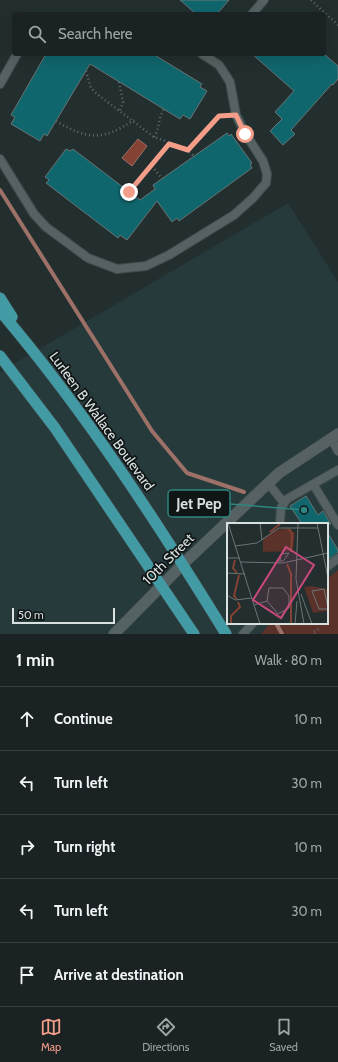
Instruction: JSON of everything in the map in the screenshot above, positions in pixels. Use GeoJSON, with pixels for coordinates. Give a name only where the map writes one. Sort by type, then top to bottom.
{"type":"FeatureCollection","features":[{"type":"Feature","properties":{"kind":"highway"},"geometry":{"type":"LineString","coordinates":[[0,298],[32,348]]}},
{"type":"Feature","properties":{"kind":"highway","name":"Lurleen B Wallace Boulevard"},"geometry":{"type":"LineString","coordinates":[[0,311],[32,348],[122,472],[183,564],[226,634]]}},
{"type":"Feature","properties":{"kind":"highway"},"geometry":{"type":"LineString","coordinates":[[0,356],[47,416],[194,634]]}},
{"type":"Feature","properties":{"kind":"street","name":"10th Street"},"geometry":{"type":"LineString","coordinates":[[114,634],[183,564],[279,473],[334,436]]}},
{"type":"Feature","properties":{"kind":"lane"},"geometry":{"type":"LineString","coordinates":[[254,12],[264,0]]}},
{"type":"Feature","properties":{"kind":"lane"},"geometry":{"type":"LineString","coordinates":[[0,84],[17,56]]}},
{"type":"Feature","properties":{"kind":"lane"},"geometry":{"type":"LineString","coordinates":[[0,159],[34,214],[46,227],[88,258],[117,269],[146,266],[169,255],[234,215],[253,198],[266,183],[267,174],[263,161],[245,134],[236,115],[230,82],[215,57]]}},
{"type":"Feature","properties":{"kind":"lane"},"geometry":{"type":"LineString","coordinates":[[334,436],[338,451]]}},
{"type":"Feature","properties":{"kind":"lane"},"geometry":{"type":"LineString","coordinates":[[280,523],[280,508],[287,499],[338,470]]}},
{"type":"Feature","properties":{"kind":"lane"},"geometry":{"type":"LineString","coordinates":[[268,483],[284,503]]}},
{"type":"Feature","properties":{"kind":"lane"},"geometry":{"type":"LineString","coordinates":[[313,484],[338,525]]}},
{"type":"Feature","properties":{"kind":"lane"},"geometry":{"type":"LineString","coordinates":[[328,566],[338,558]]}},
{"type":"Feature","properties":{"kind":"lane"},"geometry":{"type":"LineString","coordinates":[[243,634],[252,624]]}},
{"type":"Feature","properties":{"kind":"path"},"geometry":{"type":"LineString","coordinates":[[311,0],[324,12]]}},
{"type":"Feature","properties":{"kind":"path"},"geometry":{"type":"LineString","coordinates":[[326,13],[338,24]]}},
{"type":"Feature","properties":{"kind":"path"},"geometry":{"type":"LineString","coordinates":[[86,71],[91,88],[154,137],[188,150],[194,156]]}},
{"type":"Feature","properties":{"kind":"path"},"geometry":{"type":"LineString","coordinates":[[119,82],[123,102],[120,110]]}},
{"type":"Feature","properties":{"kind":"path"},"geometry":{"type":"LineString","coordinates":[[154,137],[158,131],[160,114],[164,109]]}},
{"type":"Feature","properties":{"kind":"path"},"geometry":{"type":"LineString","coordinates":[[188,150],[219,116],[236,115]]}},
{"type":"Feature","properties":{"kind":"path"},"geometry":{"type":"LineString","coordinates":[[56,121],[86,135],[97,137],[110,133],[134,120]]}},
{"type":"Feature","properties":{"kind":"path"},"geometry":{"type":"LineString","coordinates":[[129,192],[169,144]]}},
{"type":"Feature","properties":{"kind":"path"},"geometry":{"type":"LineString","coordinates":[[152,166],[162,179]]}},
{"type":"Feature","properties":{"kind":"path"},"geometry":{"type":"LineString","coordinates":[[315,634],[313,632],[319,628]]}},
{"type":"Feature","properties":{"kind":"shaded area"},"geometry":{"type":"Polygon","coordinates":[[[138,139],[147,146],[132,166],[122,158],[138,139]]]}},
{"type":"Feature","properties":{"kind":"shaded area"},"geometry":{"type":"Polygon","coordinates":[[[288,203],[338,282],[338,570],[328,577],[328,523],[227,523],[227,624],[269,624],[261,634],[0,634],[0,372],[288,203]]]}},
{"type":"Feature","properties":{"kind":"shaded area"},"geometry":{"type":"Polygon","coordinates":[[[338,570],[338,634],[261,634],[269,624],[328,624],[328,578],[338,570]]]}},
{"type":"Feature","properties":{"kind":"building"},"geometry":{"type":"Polygon","coordinates":[[[180,0],[229,0],[219,12],[194,12],[180,0]]]}},
{"type":"Feature","properties":{"kind":"building"},"geometry":{"type":"Polygon","coordinates":[[[45,56],[156,56],[202,84],[200,87],[207,91],[190,119],[183,115],[180,119],[90,64],[47,136],[44,134],[40,141],[11,124],[15,117],[11,115],[45,56]]]}},
{"type":"Feature","properties":{"kind":"building"},"geometry":{"type":"Polygon","coordinates":[[[254,56],[326,56],[338,66],[338,79],[291,130],[295,134],[283,145],[270,131],[282,119],[275,112],[294,91],[254,56]]]}},
{"type":"Feature","properties":{"kind":"building"},"geometry":{"type":"Polygon","coordinates":[[[227,133],[229,136],[231,134],[252,163],[250,164],[252,168],[179,221],[177,218],[172,222],[157,201],[127,240],[120,235],[118,238],[46,183],[49,180],[45,177],[66,149],[70,151],[73,149],[140,200],[155,189],[153,185],[227,133]]]}},
{"type":"Feature","properties":{"kind":"building"},"geometry":{"type":"Polygon","coordinates":[[[306,496],[318,515],[323,511],[331,524],[301,523],[290,506],[306,496]]]}},
{"type":"Feature","properties":{"kind":"building"},"geometry":{"type":"Polygon","coordinates":[[[328,534],[338,550],[338,553],[328,559],[328,534]]]}},
{"type":"Feature","properties":{"kind":"waterway"},"geometry":{"type":"LineString","coordinates":[[0,190],[152,431],[187,473],[244,492]]}},
{"type":"Feature","properties":{"kind":"waterway"},"geometry":{"type":"LineString","coordinates":[[277,624],[282,634]]}},
{"type":"Feature","properties":{"kind":"place","name":"Jet Pep"},"geometry":{"type":"Point","coordinates":[304,510]}},
{"type":"Feature","properties":{"kind":"route"},"geometry":{"type":"LineString","coordinates":[[129,192],[169,144],[188,150],[219,116],[236,115],[245,134]]}}]}
